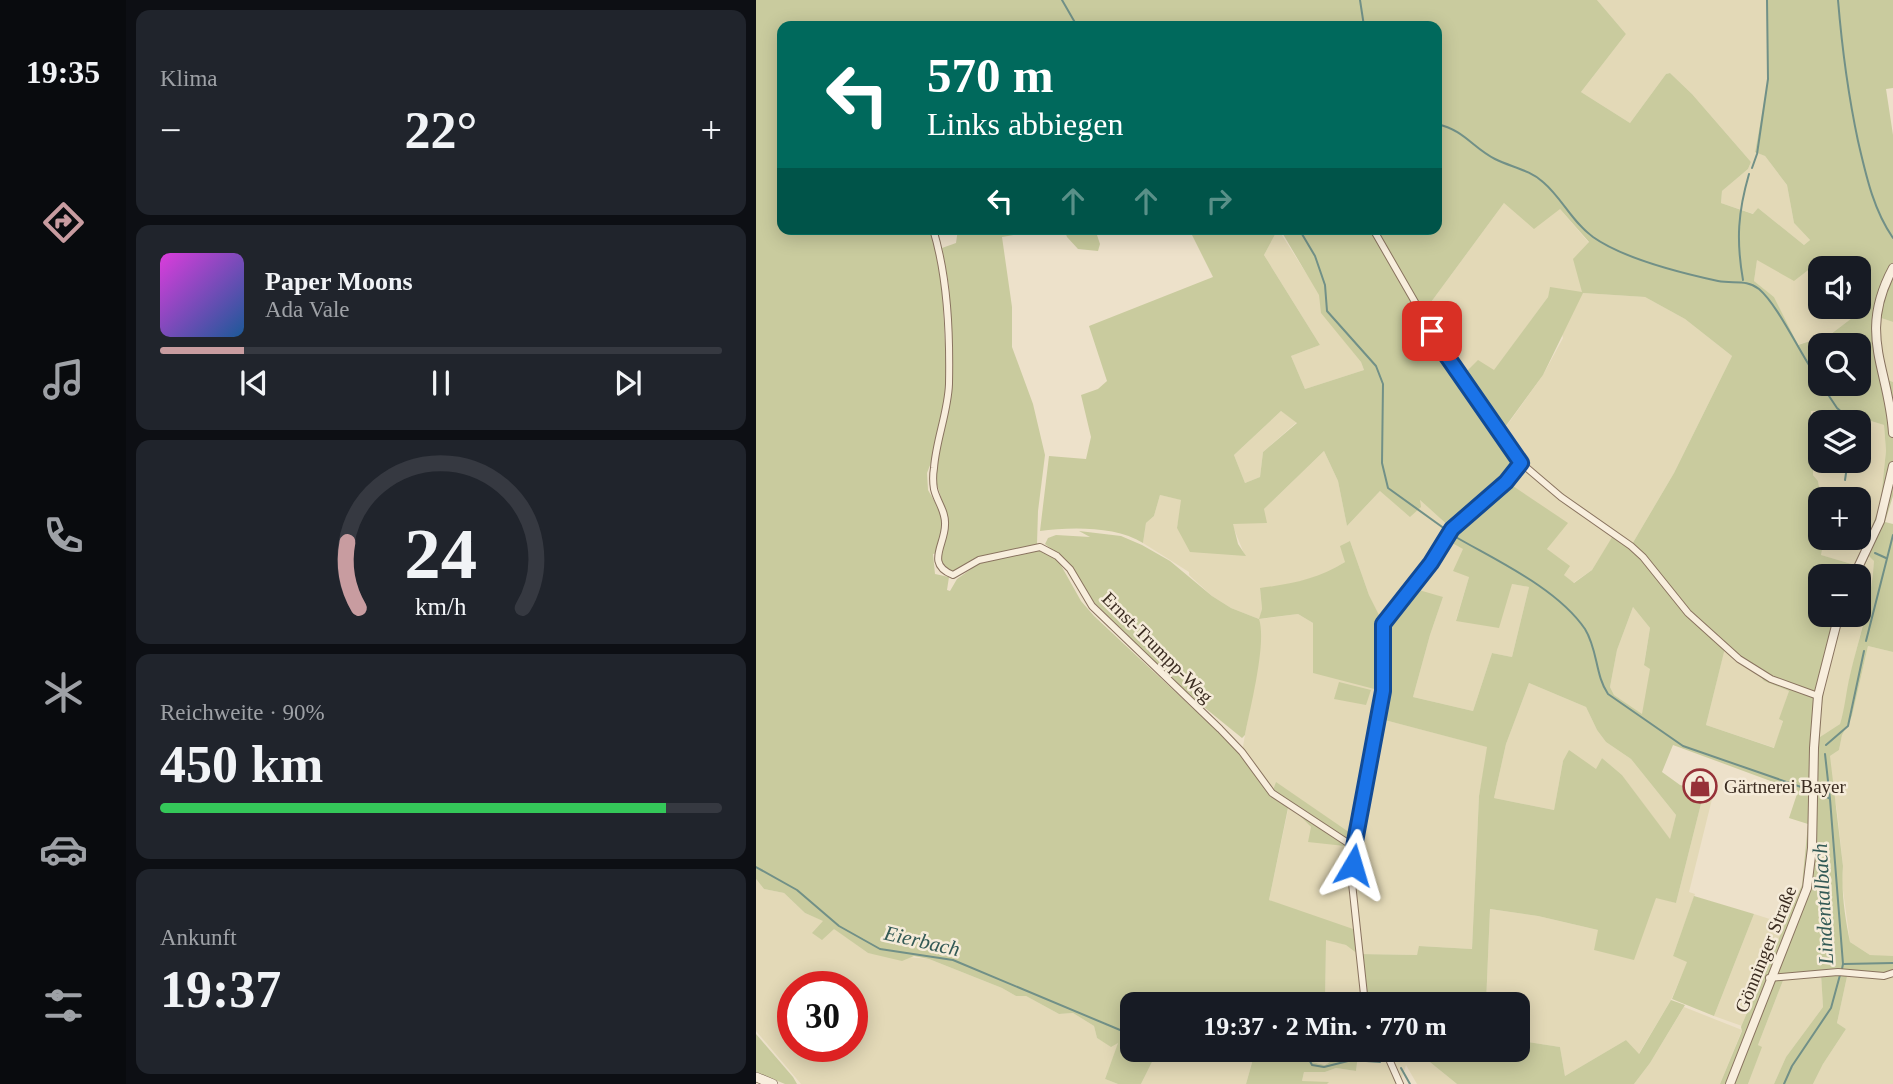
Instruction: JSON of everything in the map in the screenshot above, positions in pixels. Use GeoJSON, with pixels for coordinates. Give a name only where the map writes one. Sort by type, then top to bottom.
{"type":"FeatureCollection","features":[{"type":"Feature","properties":{"kind":"main road"},"geometry":{"type":"LineString","coordinates":[[756,1077],[773,1084]]}},
{"type":"Feature","properties":{"kind":"street","name":"Ernst-Trumpp-Weg"},"geometry":{"type":"LineString","coordinates":[[934,235],[945,282],[949,362],[949,387],[934,468],[934,488],[945,515],[946,528],[938,564],[953,575],[979,560],[1040,547],[1057,556],[1070,569],[1092,606],[1220,729],[1242,752],[1272,793],[1354,847]]}},
{"type":"Feature","properties":{"kind":"street"},"geometry":{"type":"LineString","coordinates":[[1376,235],[1442,349],[1521,463],[1561,497],[1631,546],[1688,613],[1739,659],[1770,679],[1818,696]]}},
{"type":"Feature","properties":{"kind":"street"},"geometry":{"type":"LineString","coordinates":[[1893,268],[1880,298],[1875,337],[1893,433]]}},
{"type":"Feature","properties":{"kind":"street"},"geometry":{"type":"LineString","coordinates":[[1364,992],[1352,883],[1354,847],[1383,691],[1383,624],[1431,563],[1452,529],[1506,482],[1521,463]]}},
{"type":"Feature","properties":{"kind":"street"},"geometry":{"type":"LineString","coordinates":[[1860,564],[1887,501],[1893,466]]}},
{"type":"Feature","properties":{"kind":"street","name":"Gönninger Straße"},"geometry":{"type":"LineString","coordinates":[[1730,1084],[1769,978],[1801,905],[1810,872],[1814,736],[1818,696],[1836,627]]}},
{"type":"Feature","properties":{"kind":"street"},"geometry":{"type":"LineString","coordinates":[[1769,978],[1838,972],[1884,976],[1893,973]]}},
{"type":"Feature","properties":{"kind":"street"},"geometry":{"type":"LineString","coordinates":[[1391,1062],[1401,1084]]}},
{"type":"Feature","properties":{"kind":"shaded area"},"geometry":{"type":"Polygon","coordinates":[[[1597,0],[1767,0],[1768,79],[1755,151],[1765,156],[1787,185],[1794,223],[1810,240],[1804,245],[1758,208],[1754,214],[1721,203],[1722,191],[1748,169],[1751,162],[1692,94],[1670,73],[1666,74],[1630,123],[1581,92],[1626,34],[1597,0]]]}},
{"type":"Feature","properties":{"kind":"shaded area"},"geometry":{"type":"Polygon","coordinates":[[[1504,203],[1560,209],[1589,243],[1583,293],[1645,297],[1685,319],[1732,356],[1674,473],[1631,546],[1614,535],[1592,570],[1573,583],[1564,575],[1547,549],[1567,523],[1506,482],[1500,435],[1543,375],[1563,338],[1550,288],[1548,297],[1494,371],[1462,376],[1423,313],[1504,203]]]}},
{"type":"Feature","properties":{"kind":"shaded area"},"geometry":{"type":"Polygon","coordinates":[[[1275,235],[1282,235],[1320,295],[1322,313],[1361,362],[1364,370],[1305,389],[1291,356],[1320,345],[1264,255],[1275,235]]]}},
{"type":"Feature","properties":{"kind":"shaded area"},"geometry":{"type":"Polygon","coordinates":[[[1808,258],[1808,319],[1851,319],[1832,333],[1808,333],[1808,341],[1797,345],[1774,297],[1754,281],[1757,259],[1808,258]]]}},
{"type":"Feature","properties":{"kind":"shaded area"},"geometry":{"type":"Polygon","coordinates":[[[1881,318],[1893,322],[1893,382],[1888,380],[1883,361],[1881,318]]]}},
{"type":"Feature","properties":{"kind":"shaded area"},"geometry":{"type":"Polygon","coordinates":[[[1281,411],[1297,422],[1263,452],[1260,477],[1245,483],[1234,455],[1281,411]]]}},
{"type":"Feature","properties":{"kind":"shaded area"},"geometry":{"type":"Polygon","coordinates":[[[1871,421],[1884,425],[1886,451],[1880,507],[1871,528],[1871,487],[1819,487],[1813,475],[1871,473],[1871,421]]]}},
{"type":"Feature","properties":{"kind":"shaded area"},"geometry":{"type":"Polygon","coordinates":[[[1324,451],[1338,481],[1347,526],[1380,491],[1419,499],[1452,529],[1463,549],[1469,577],[1456,620],[1512,584],[1529,587],[1512,657],[1492,653],[1473,711],[1413,697],[1443,597],[1383,624],[1369,595],[1350,541],[1345,562],[1325,574],[1292,584],[1260,589],[1260,619],[1298,614],[1313,623],[1383,691],[1377,718],[1488,747],[1479,796],[1472,949],[1420,946],[1417,955],[1359,954],[1364,992],[1325,992],[1326,939],[1346,945],[1297,911],[1269,900],[1289,805],[1311,827],[1354,847],[1276,783],[1272,793],[1242,752],[1258,662],[1259,619],[1231,608],[1212,596],[1189,572],[1143,543],[1146,523],[1154,516],[1160,495],[1182,500],[1177,528],[1245,556],[1232,524],[1263,510],[1324,451]]]}},
{"type":"Feature","properties":{"kind":"shaded area"},"geometry":{"type":"Polygon","coordinates":[[[1821,550],[1861,550],[1855,564],[1820,555],[1821,550]]]}},
{"type":"Feature","properties":{"kind":"shaded area"},"geometry":{"type":"Polygon","coordinates":[[[1870,555],[1874,561],[1871,592],[1871,564],[1866,564],[1870,555]]]}},
{"type":"Feature","properties":{"kind":"shaded area"},"geometry":{"type":"Polygon","coordinates":[[[1633,607],[1650,628],[1644,664],[1651,669],[1643,715],[1614,695],[1610,687],[1617,650],[1633,607]]]}},
{"type":"Feature","properties":{"kind":"shaded area"},"geometry":{"type":"Polygon","coordinates":[[[1841,627],[1862,627],[1840,724],[1819,738],[1823,697],[1841,627]]]}},
{"type":"Feature","properties":{"kind":"shaded area"},"geometry":{"type":"Polygon","coordinates":[[[1868,646],[1893,652],[1893,956],[1889,957],[1870,955],[1850,942],[1842,883],[1843,866],[1837,810],[1830,775],[1830,756],[1839,750],[1842,734],[1852,716],[1868,646]]]}},
{"type":"Feature","properties":{"kind":"shaded area"},"geometry":{"type":"Polygon","coordinates":[[[1725,647],[1752,667],[1764,681],[1789,691],[1780,718],[1783,720],[1775,748],[1706,725],[1725,647]]]}},
{"type":"Feature","properties":{"kind":"shaded area"},"geometry":{"type":"Polygon","coordinates":[[[1529,683],[1586,707],[1606,742],[1631,759],[1676,815],[1670,840],[1622,775],[1602,758],[1596,770],[1563,761],[1554,810],[1494,798],[1506,744],[1529,683]]]}},
{"type":"Feature","properties":{"kind":"shaded area"},"geometry":{"type":"Polygon","coordinates":[[[1704,792],[1713,795],[1689,892],[1695,894],[1673,956],[1688,961],[1671,1000],[1638,1055],[1626,1040],[1565,1076],[1560,1047],[1530,1042],[1530,992],[1487,992],[1490,909],[1538,916],[1598,930],[1656,897],[1676,903],[1704,792]]]}},
{"type":"Feature","properties":{"kind":"shaded area"},"geometry":{"type":"Polygon","coordinates":[[[756,879],[764,889],[784,893],[805,913],[824,921],[868,953],[929,959],[1016,996],[1026,996],[1059,1014],[1073,1013],[1094,1026],[1097,1038],[1111,1046],[1119,1041],[1105,1079],[1118,1084],[801,1084],[782,1062],[868,1062],[868,971],[777,971],[777,1056],[756,1031],[756,879]]]}},
{"type":"Feature","properties":{"kind":"shaded area"},"geometry":{"type":"Polygon","coordinates":[[[1754,914],[1786,924],[1742,1026],[1714,1016],[1754,914]]]}},
{"type":"Feature","properties":{"kind":"shaded area"},"geometry":{"type":"Polygon","coordinates":[[[1848,972],[1893,975],[1893,1084],[1813,1084],[1846,1029],[1837,1023],[1848,972]]]}},
{"type":"Feature","properties":{"kind":"shaded area"},"geometry":{"type":"Polygon","coordinates":[[[1821,973],[1823,1007],[1786,1057],[1774,1084],[1748,1084],[1761,1048],[1758,1045],[1784,978],[1821,973]]]}},
{"type":"Feature","properties":{"kind":"shaded area"},"geometry":{"type":"Polygon","coordinates":[[[1684,1007],[1742,1030],[1720,1084],[1634,1084],[1650,1063],[1684,1007]]]}},
{"type":"Feature","properties":{"kind":"shaded area"},"geometry":{"type":"Polygon","coordinates":[[[1152,1062],[1252,1062],[1246,1084],[1141,1084],[1152,1062]]]}},
{"type":"Feature","properties":{"kind":"shaded area"},"geometry":{"type":"Polygon","coordinates":[[[1357,1062],[1430,1062],[1457,1084],[1417,1084],[1406,1065],[1400,1084],[1327,1084],[1302,1081],[1304,1072],[1325,1072],[1336,1068],[1356,1071],[1357,1062]]]}},
{"type":"Feature","properties":{"kind":"green space"},"geometry":{"type":"Polygon","coordinates":[[[756,0],[1597,0],[1626,34],[1581,92],[1630,123],[1666,74],[1670,73],[1692,94],[1751,162],[1748,169],[1722,191],[1721,203],[1753,214],[1758,208],[1804,245],[1810,240],[1794,223],[1787,185],[1765,156],[1755,152],[1768,79],[1767,0],[1893,0],[1893,88],[1886,89],[1893,135],[1893,322],[1881,318],[1881,346],[1888,380],[1893,382],[1893,496],[1885,522],[1893,524],[1893,652],[1868,646],[1852,716],[1842,735],[1839,750],[1830,756],[1850,942],[1870,955],[1893,956],[1893,975],[1848,972],[1837,1023],[1846,1029],[1813,1084],[1774,1084],[1786,1057],[1823,1007],[1821,974],[1784,978],[1758,1045],[1762,1047],[1748,1084],[1720,1084],[1742,1031],[1741,1027],[1802,885],[1808,824],[1789,818],[1798,791],[1673,745],[1662,772],[1680,785],[1704,792],[1676,903],[1656,898],[1634,960],[1594,950],[1598,930],[1538,916],[1490,909],[1487,992],[1363,992],[1358,954],[1346,945],[1326,940],[1325,992],[1120,992],[1120,1062],[1152,1062],[1141,1084],[1118,1084],[1105,1079],[1118,1043],[1111,1047],[1097,1038],[1094,1026],[1073,1013],[1059,1014],[1026,996],[1016,996],[929,959],[914,956],[902,961],[868,953],[834,929],[822,940],[812,933],[823,921],[805,913],[784,893],[764,889],[756,879],[756,0]],[[777,21],[777,235],[932,235],[942,286],[947,383],[934,455],[927,473],[928,490],[940,511],[944,526],[937,553],[933,554],[935,574],[949,577],[947,590],[950,591],[957,579],[978,564],[1011,554],[1039,550],[1058,560],[1081,601],[1094,616],[1214,728],[1244,758],[1272,796],[1288,808],[1269,900],[1356,930],[1359,954],[1417,955],[1419,946],[1472,949],[1479,796],[1487,747],[1377,718],[1382,691],[1313,673],[1313,623],[1298,614],[1259,619],[1262,609],[1260,588],[1304,580],[1335,568],[1345,562],[1340,546],[1350,541],[1369,595],[1383,623],[1412,588],[1443,597],[1413,697],[1473,711],[1492,653],[1512,657],[1529,587],[1512,584],[1499,628],[1456,621],[1469,577],[1453,571],[1463,549],[1445,539],[1452,529],[1420,500],[1421,507],[1410,517],[1380,491],[1347,526],[1338,481],[1324,451],[1264,509],[1267,523],[1233,524],[1238,544],[1246,556],[1190,552],[1177,528],[1181,500],[1160,495],[1154,516],[1146,523],[1143,543],[1120,533],[1106,531],[1040,531],[1049,456],[1086,459],[1091,437],[1081,395],[1098,389],[1107,381],[1089,326],[1213,277],[1192,235],[1275,235],[1264,255],[1320,345],[1291,356],[1305,389],[1364,370],[1361,362],[1321,313],[1319,295],[1284,235],[1442,235],[1442,21],[777,21]],[[1504,203],[1423,313],[1462,376],[1478,360],[1494,370],[1548,297],[1550,287],[1582,292],[1573,259],[1589,242],[1560,209],[1534,229],[1504,203]],[[1808,256],[1808,270],[1794,281],[1757,260],[1754,281],[1774,297],[1798,345],[1808,342],[1808,396],[1871,396],[1871,333],[1832,333],[1851,319],[1871,319],[1871,256],[1808,256]],[[1583,293],[1543,375],[1500,434],[1521,463],[1507,482],[1568,523],[1547,549],[1570,566],[1564,575],[1574,583],[1592,570],[1614,534],[1631,546],[1674,473],[1732,356],[1685,319],[1645,297],[1583,293]],[[1281,411],[1234,455],[1245,483],[1260,477],[1263,452],[1297,423],[1281,411]],[[1633,607],[1617,650],[1610,687],[1614,695],[1642,714],[1650,669],[1644,665],[1650,628],[1633,607]],[[1725,648],[1706,725],[1774,748],[1783,721],[1779,719],[1789,691],[1764,681],[1752,667],[1725,648]],[[1529,683],[1506,744],[1494,798],[1554,810],[1563,761],[1569,750],[1596,769],[1602,758],[1622,775],[1670,839],[1676,815],[1631,759],[1606,742],[1586,707],[1529,683]]]}},
{"type":"Feature","properties":{"kind":"green space"},"geometry":{"type":"Polygon","coordinates":[[[957,235],[1014,235],[1002,237],[1012,307],[1012,347],[1033,404],[1045,455],[1037,544],[976,559],[954,572],[941,563],[941,552],[949,523],[936,481],[939,449],[952,388],[949,286],[942,248],[956,243],[957,235]]]}},
{"type":"Feature","properties":{"kind":"green space"},"geometry":{"type":"Polygon","coordinates":[[[1066,235],[1097,235],[1100,244],[1098,251],[1078,249],[1066,235]]]}},
{"type":"Feature","properties":{"kind":"green space"},"geometry":{"type":"Polygon","coordinates":[[[1079,531],[1121,536],[1170,561],[1231,608],[1259,619],[1261,630],[1257,676],[1245,735],[1242,738],[1194,699],[1092,604],[1070,564],[1045,544],[1048,538],[1056,535],[1090,537],[1079,531]]]}},
{"type":"Feature","properties":{"kind":"green space"},"geometry":{"type":"Polygon","coordinates":[[[1339,682],[1371,690],[1366,705],[1334,699],[1339,682]]]}},
{"type":"Feature","properties":{"kind":"green space"},"geometry":{"type":"Polygon","coordinates":[[[1276,782],[1356,837],[1354,847],[1308,842],[1311,827],[1289,805],[1272,793],[1276,782]]]}},
{"type":"Feature","properties":{"kind":"green space"},"geometry":{"type":"Polygon","coordinates":[[[1694,896],[1754,914],[1714,1016],[1672,999],[1687,962],[1673,956],[1694,896]]]}},
{"type":"Feature","properties":{"kind":"green space"},"geometry":{"type":"Polygon","coordinates":[[[1671,1000],[1685,1005],[1634,1084],[1457,1084],[1430,1062],[1530,1062],[1530,1042],[1560,1047],[1565,1076],[1626,1040],[1639,1054],[1671,1000]]]}},
{"type":"Feature","properties":{"kind":"green space"},"geometry":{"type":"Polygon","coordinates":[[[756,1034],[797,1084],[785,1084],[756,1072],[756,1034]]]}},
{"type":"Feature","properties":{"kind":"green space"},"geometry":{"type":"Polygon","coordinates":[[[1252,1062],[1312,1062],[1325,1065],[1330,1062],[1357,1062],[1356,1071],[1336,1068],[1325,1072],[1304,1072],[1302,1081],[1329,1082],[1327,1084],[1246,1084],[1252,1062]]]}},
{"type":"Feature","properties":{"kind":"waterway","name":"Lindentalbach"},"geometry":{"type":"LineString","coordinates":[[1062,0],[1074,21]]}},
{"type":"Feature","properties":{"kind":"waterway"},"geometry":{"type":"LineString","coordinates":[[1360,0],[1363,21]]}},
{"type":"Feature","properties":{"kind":"waterway"},"geometry":{"type":"LineString","coordinates":[[1752,168],[1757,154],[1768,79],[1767,0]]}},
{"type":"Feature","properties":{"kind":"waterway"},"geometry":{"type":"LineString","coordinates":[[1838,0],[1858,141],[1875,204],[1893,238]]}},
{"type":"Feature","properties":{"kind":"waterway"},"geometry":{"type":"LineString","coordinates":[[1442,126],[1454,130],[1487,155],[1538,178],[1550,188],[1586,231],[1606,245],[1670,269],[1718,281],[1750,284],[1759,289],[1774,307],[1808,364]]}},
{"type":"Feature","properties":{"kind":"waterway"},"geometry":{"type":"LineString","coordinates":[[1743,280],[1739,226],[1749,174]]}},
{"type":"Feature","properties":{"kind":"waterway","name":"Lindentalbach"},"geometry":{"type":"LineString","coordinates":[[1303,235],[1315,256],[1325,285],[1327,311],[1376,366],[1383,384],[1382,463],[1388,488],[1445,529]]}},
{"type":"Feature","properties":{"kind":"waterway"},"geometry":{"type":"LineString","coordinates":[[1829,396],[1839,410]]}},
{"type":"Feature","properties":{"kind":"waterway"},"geometry":{"type":"LineString","coordinates":[[1845,480],[1846,473]]}},
{"type":"Feature","properties":{"kind":"waterway"},"geometry":{"type":"LineString","coordinates":[[1866,641],[1893,535]]}},
{"type":"Feature","properties":{"kind":"waterway","name":"Lindentalbach"},"geometry":{"type":"LineString","coordinates":[[1454,536],[1525,576],[1573,614],[1589,637],[1608,694],[1683,746],[1804,788]]}},
{"type":"Feature","properties":{"kind":"waterway"},"geometry":{"type":"LineString","coordinates":[[1875,553],[1886,558]]}},
{"type":"Feature","properties":{"kind":"waterway"},"geometry":{"type":"LineString","coordinates":[[1826,745],[1848,726],[1864,651]]}},
{"type":"Feature","properties":{"kind":"waterway"},"geometry":{"type":"LineString","coordinates":[[1825,754],[1830,799]]}},
{"type":"Feature","properties":{"kind":"waterway","name":"Lindentalbach"},"geometry":{"type":"LineString","coordinates":[[1825,796],[1830,799],[1842,969]]}},
{"type":"Feature","properties":{"kind":"waterway","name":"Eierbach"},"geometry":{"type":"LineString","coordinates":[[756,867],[797,890],[839,926],[880,949],[953,960],[1120,1030]]}},
{"type":"Feature","properties":{"kind":"waterway"},"geometry":{"type":"LineString","coordinates":[[1844,964],[1893,963]]}},
{"type":"Feature","properties":{"kind":"waterway","name":"Lindentalbach"},"geometry":{"type":"LineString","coordinates":[[1784,1084],[1792,1066],[1831,1008],[1840,975]]}},
{"type":"Feature","properties":{"kind":"waterway","name":"Eierbach"},"geometry":{"type":"LineString","coordinates":[[1310,1062],[1312,1065],[1324,1067],[1344,1062]]}},
{"type":"Feature","properties":{"kind":"waterway","name":"Eierbach"},"geometry":{"type":"LineString","coordinates":[[1401,1068],[1410,1084]]}},
{"type":"Feature","properties":{"kind":"place","name":"Gärtnerei Bayer"},"geometry":{"type":"Point","coordinates":[1700,786]}},
{"type":"Feature","properties":{"kind":"route"},"geometry":{"type":"LineString","coordinates":[[1353,865],[1383,691],[1383,624],[1431,563],[1452,529],[1506,482],[1521,463],[1432,331]]}}]}
